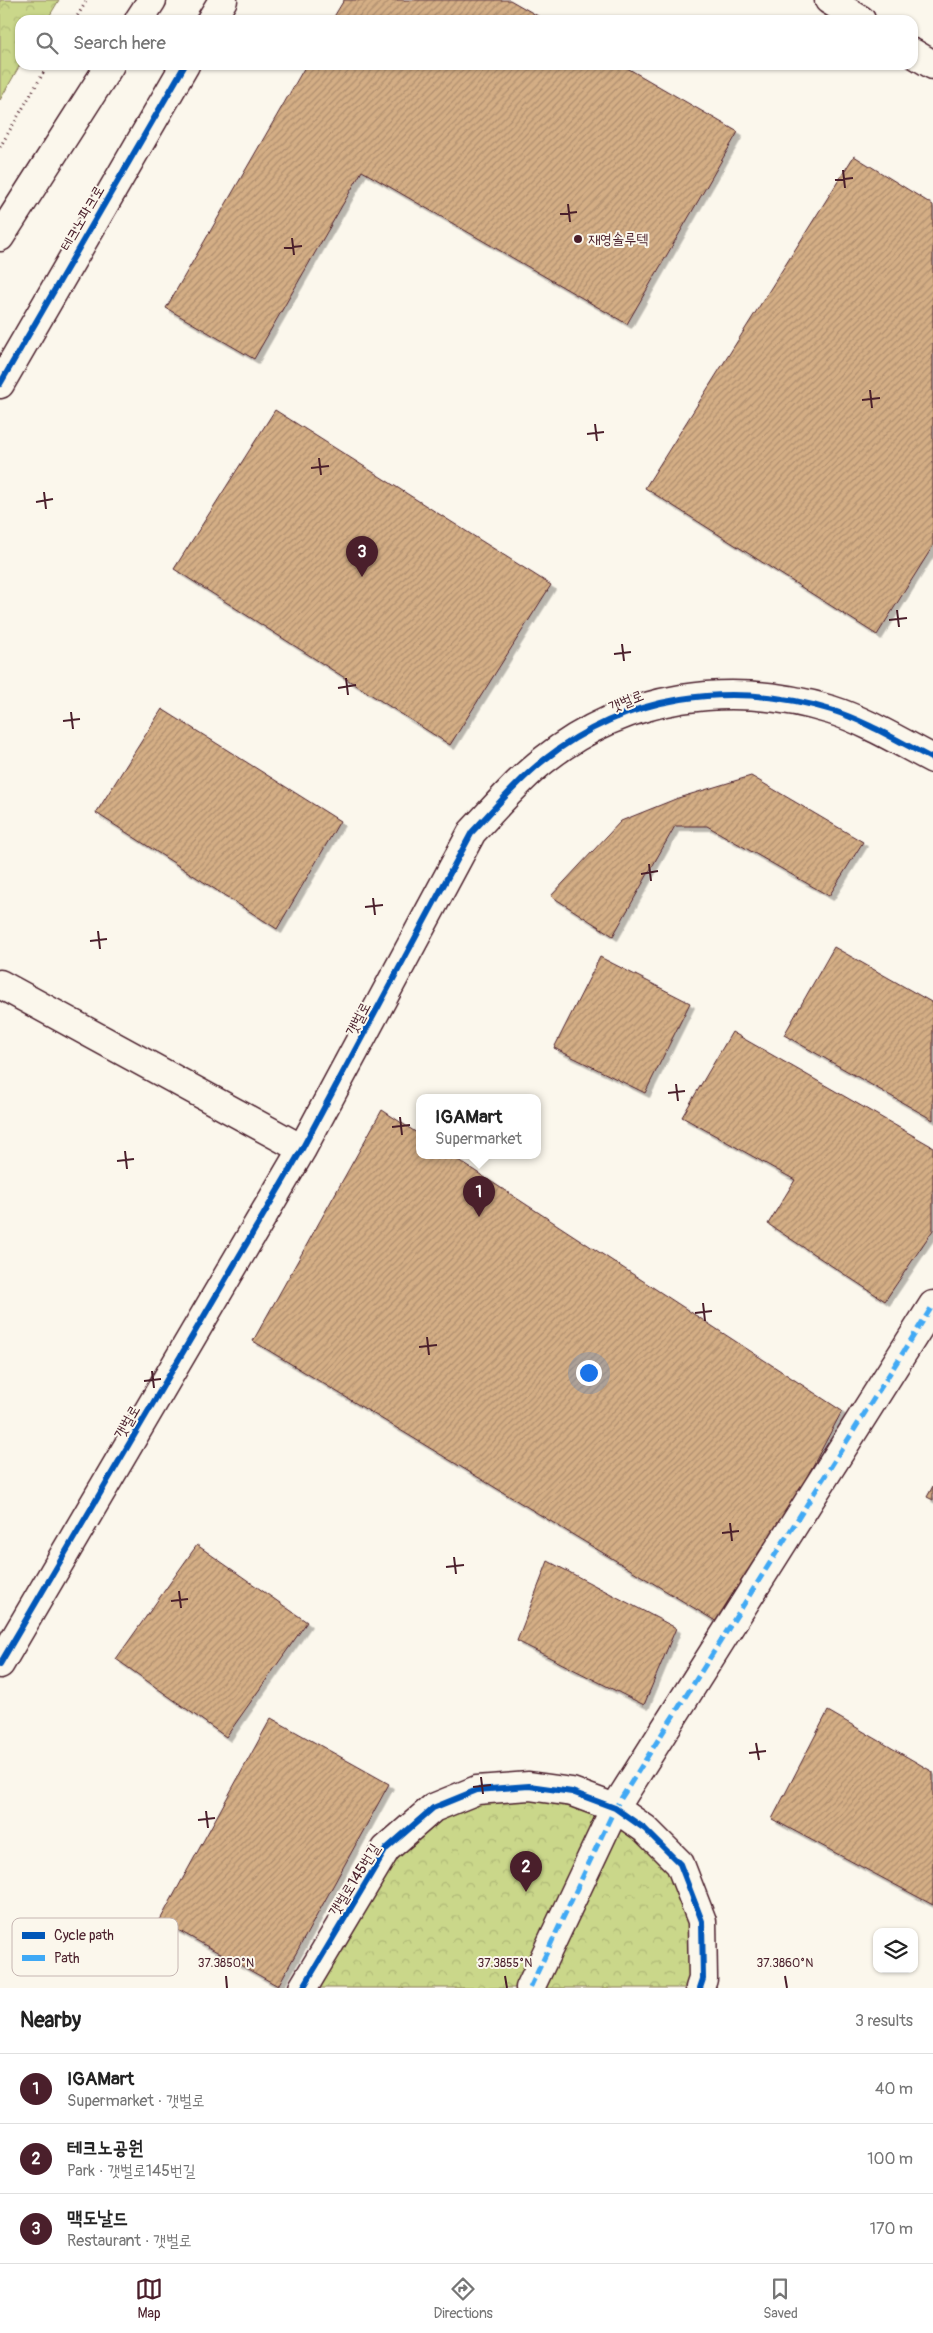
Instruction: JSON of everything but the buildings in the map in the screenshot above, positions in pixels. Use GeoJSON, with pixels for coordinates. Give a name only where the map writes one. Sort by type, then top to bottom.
{"type":"FeatureCollection","features":[{"type":"Feature","properties":{"kind":"street"},"geometry":{"type":"LineString","coordinates":[[142,15],[152,0]]}},
{"type":"Feature","properties":{"kind":"street"},"geometry":{"type":"LineString","coordinates":[[214,15],[223,0]]}},
{"type":"Feature","properties":{"kind":"street"},"geometry":{"type":"LineString","coordinates":[[829,0],[853,15]]}},
{"type":"Feature","properties":{"kind":"street"},"geometry":{"type":"LineString","coordinates":[[918,56],[933,65]]}},
{"type":"Feature","properties":{"kind":"street"},"geometry":{"type":"LineString","coordinates":[[0,237],[107,70]]}},
{"type":"Feature","properties":{"kind":"street","name":"테크노파크로"},"geometry":{"type":"LineString","coordinates":[[0,384],[182,70]]}},
{"type":"Feature","properties":{"kind":"street","name":"갯벌로"},"geometry":{"type":"LineString","coordinates":[[0,1664],[302,1149],[472,832],[544,760],[579,737],[618,717],[658,702],[738,694],[780,697],[832,711],[882,732],[933,759]]}},
{"type":"Feature","properties":{"kind":"street"},"geometry":{"type":"LineString","coordinates":[[0,984],[302,1149]]}},
{"type":"Feature","properties":{"kind":"street"},"geometry":{"type":"LineString","coordinates":[[530,1988],[615,1808],[933,1305]]}},
{"type":"Feature","properties":{"kind":"street","name":"갯벌로145번길"},"geometry":{"type":"LineString","coordinates":[[303,1988],[386,1849],[433,1808],[477,1790],[529,1786],[572,1792],[615,1808],[645,1829],[680,1864],[702,1921],[703,1979],[700,1988]]}},
{"type":"Feature","properties":{"kind":"path"},"geometry":{"type":"LineString","coordinates":[[78,15],[87,0]]}},
{"type":"Feature","properties":{"kind":"path"},"geometry":{"type":"LineString","coordinates":[[0,147],[45,70]]}},
{"type":"Feature","properties":{"kind":"green space"},"geometry":{"type":"Polygon","coordinates":[[[0,0],[59,0],[50,15],[15,15],[15,70],[17,70],[0,100],[0,0]]]}},
{"type":"Feature","properties":{"kind":"green space"},"geometry":{"type":"Polygon","coordinates":[[[572,1792],[680,1864],[700,1988],[303,1988],[386,1849],[433,1808],[572,1792]]]}},
{"type":"Feature","properties":{"kind":"marked path"},"geometry":{"type":"LineString","coordinates":[[530,1988],[615,1808],[933,1305]]}},
{"type":"Feature","properties":{"kind":"cycle path"},"geometry":{"type":"LineString","coordinates":[[0,384],[182,70]]}},
{"type":"Feature","properties":{"kind":"cycle path"},"geometry":{"type":"LineString","coordinates":[[0,1664],[302,1149],[472,832],[525,776],[576,738],[610,720],[645,707],[681,699],[718,695],[756,696],[793,701],[831,710],[870,726],[933,759]]}},
{"type":"Feature","properties":{"kind":"cycle path"},"geometry":{"type":"LineString","coordinates":[[303,1988],[386,1849],[433,1808],[477,1790],[529,1786],[572,1792],[615,1808],[645,1829],[680,1864],[702,1921],[703,1979],[700,1988]]}},
{"type":"Feature","properties":{"kind":"place","name":"재영솔루텍"},"geometry":{"type":"Point","coordinates":[578,239]}},
{"type":"Feature","properties":{"kind":"place","name":"맥도날드"},"geometry":{"type":"Point","coordinates":[362,577]}},
{"type":"Feature","properties":{"kind":"place","name":"IGAMart"},"geometry":{"type":"Point","coordinates":[479,1217]}},
{"type":"Feature","properties":{"kind":"place","name":"테크노공원"},"geometry":{"type":"Point","coordinates":[526,1892]}}]}
